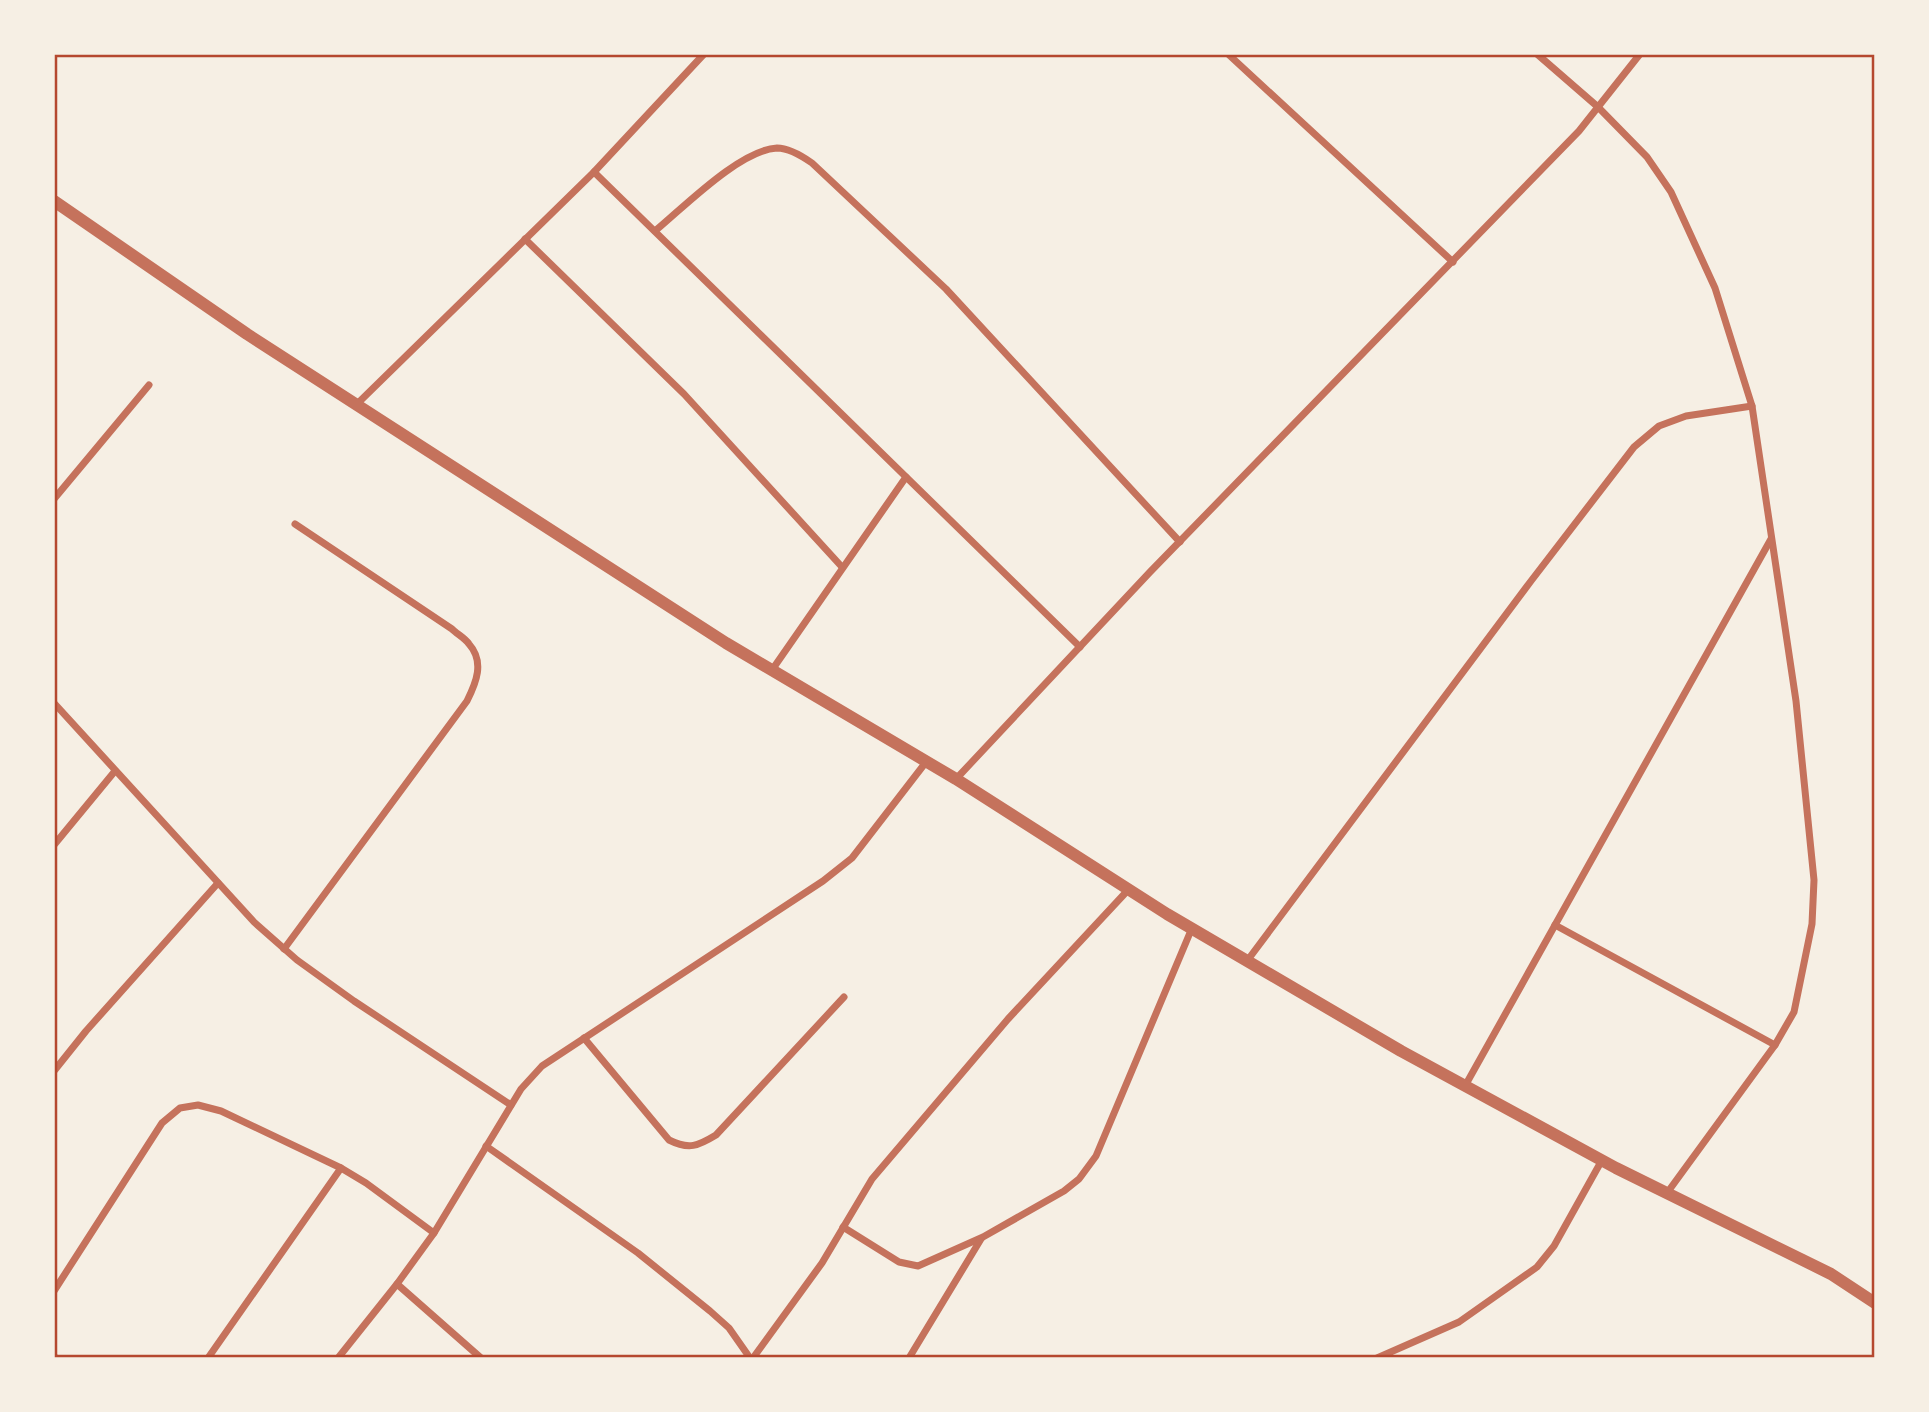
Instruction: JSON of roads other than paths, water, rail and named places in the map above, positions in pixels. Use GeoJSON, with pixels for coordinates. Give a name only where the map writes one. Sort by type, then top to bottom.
{"type":"FeatureCollection","features":[{"type":"Feature","properties":{"kind":"street"},"geometry":{"type":"LineString","coordinates":[[357,404],[593,172],[704,54]]}},
{"type":"Feature","properties":{"kind":"street"},"geometry":{"type":"LineString","coordinates":[[1228,54],[1453,262]]}},
{"type":"Feature","properties":{"kind":"street"},"geometry":{"type":"LineString","coordinates":[[1537,54],[1598,107],[1647,157],[1671,192],[1715,288],[1752,406],[1796,701],[1814,880],[1812,924],[1794,1012],[1775,1045],[1667,1193]]}},
{"type":"Feature","properties":{"kind":"street"},"geometry":{"type":"LineString","coordinates":[[956,779],[1080,646],[1579,131],[1640,54]]}},
{"type":"Feature","properties":{"kind":"street"},"geometry":{"type":"LineString","coordinates":[[655,231],[735,164],[758,152],[778,148],[797,153],[812,163],[946,289],[1180,542]]}},
{"type":"Feature","properties":{"kind":"street"},"geometry":{"type":"LineString","coordinates":[[593,172],[1080,646]]}},
{"type":"Feature","properties":{"kind":"street"},"geometry":{"type":"LineString","coordinates":[[54,201],[247,334],[726,643],[956,779],[1192,928],[1401,1051],[1602,1160],[1831,1274],[1875,1303]]}},
{"type":"Feature","properties":{"kind":"street"},"geometry":{"type":"LineString","coordinates":[[525,239],[684,394],[842,567]]}},
{"type":"Feature","properties":{"kind":"street"},"geometry":{"type":"LineString","coordinates":[[54,499],[149,385]]}},
{"type":"Feature","properties":{"kind":"street"},"geometry":{"type":"LineString","coordinates":[[1247,961],[1634,447],[1659,426],[1686,416],[1752,406]]}},
{"type":"Feature","properties":{"kind":"street"},"geometry":{"type":"LineString","coordinates":[[772,670],[906,477]]}},
{"type":"Feature","properties":{"kind":"street"},"geometry":{"type":"LineString","coordinates":[[284,949],[467,701],[476,684],[479,670],[470,645],[452,629],[295,524]]}},
{"type":"Feature","properties":{"kind":"street"},"geometry":{"type":"LineString","coordinates":[[1465,1086],[1772,539]]}},
{"type":"Feature","properties":{"kind":"street"},"geometry":{"type":"LineString","coordinates":[[54,703],[254,922],[284,949],[354,1001],[511,1105]]}},
{"type":"Feature","properties":{"kind":"street"},"geometry":{"type":"LineString","coordinates":[[338,1358],[397,1284],[433,1233],[521,1089],[542,1066],[823,881],[852,858],[926,762]]}},
{"type":"Feature","properties":{"kind":"street"},"geometry":{"type":"LineString","coordinates":[[54,845],[115,771]]}},
{"type":"Feature","properties":{"kind":"street"},"geometry":{"type":"LineString","coordinates":[[54,1071],[86,1031],[218,883]]}},
{"type":"Feature","properties":{"kind":"street"},"geometry":{"type":"LineString","coordinates":[[486,1146],[659,1269],[729,1328],[752,1358],[822,1263],[872,1179],[1008,1019],[1129,889]]}},
{"type":"Feature","properties":{"kind":"street"},"geometry":{"type":"LineString","coordinates":[[1555,925],[1775,1045]]}},
{"type":"Feature","properties":{"kind":"street"},"geometry":{"type":"LineString","coordinates":[[843,1227],[899,1262],[918,1266],[983,1237],[1064,1191],[1079,1179],[1096,1156],[1192,928]]}},
{"type":"Feature","properties":{"kind":"street"},"geometry":{"type":"LineString","coordinates":[[584,1038],[669,1140],[681,1146],[698,1146],[716,1135],[844,996]]}},
{"type":"Feature","properties":{"kind":"street"},"geometry":{"type":"LineString","coordinates":[[54,1291],[162,1123],[180,1108],[198,1105],[221,1111],[341,1168],[366,1183],[433,1233]]}},
{"type":"Feature","properties":{"kind":"street"},"geometry":{"type":"LineString","coordinates":[[1377,1358],[1459,1322],[1537,1267],[1554,1246],[1602,1160]]}},
{"type":"Feature","properties":{"kind":"street"},"geometry":{"type":"LineString","coordinates":[[208,1358],[341,1168]]}},
{"type":"Feature","properties":{"kind":"street"},"geometry":{"type":"LineString","coordinates":[[909,1358],[983,1237]]}},
{"type":"Feature","properties":{"kind":"street"},"geometry":{"type":"LineString","coordinates":[[397,1284],[481,1358]]}}]}
